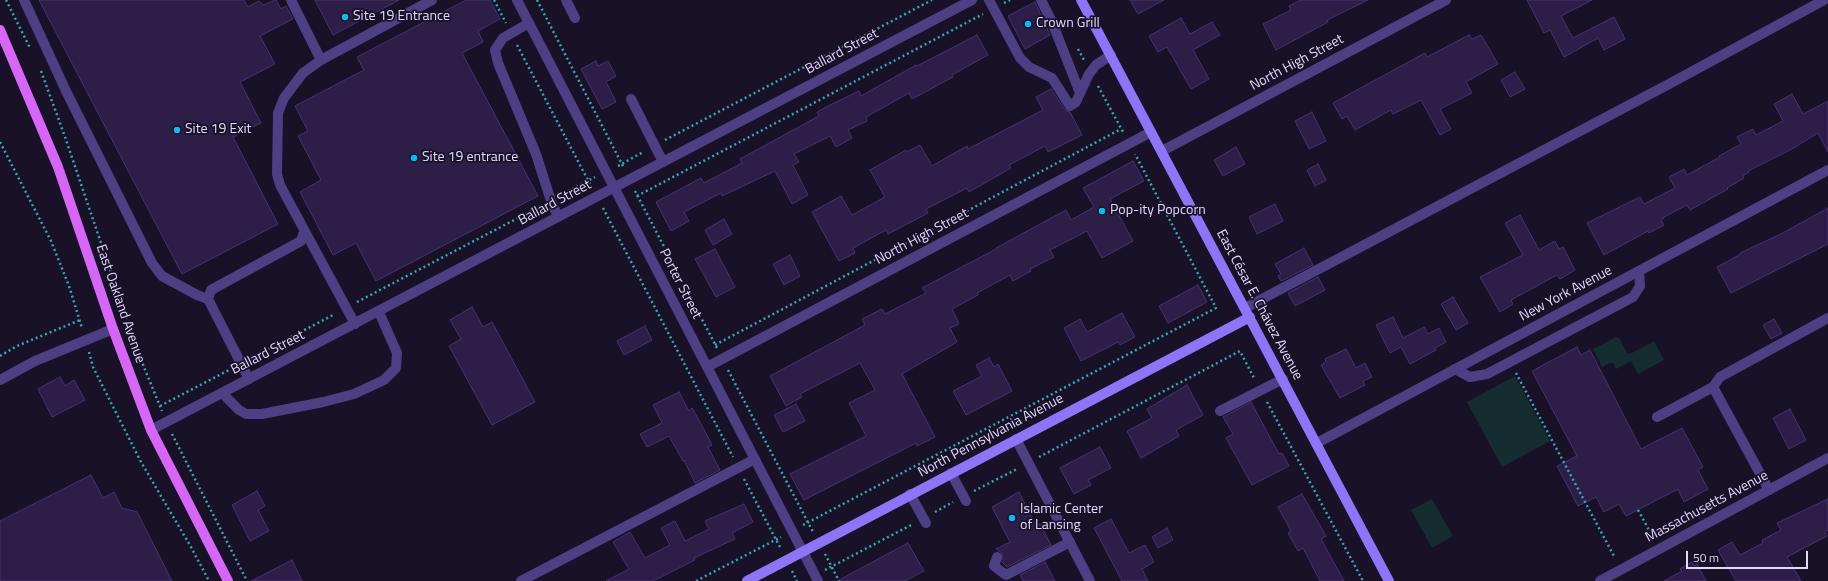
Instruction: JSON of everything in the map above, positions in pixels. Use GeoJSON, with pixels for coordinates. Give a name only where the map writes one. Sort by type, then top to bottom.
{"type":"FeatureCollection","features":[{"type":"Feature","properties":{"kind":"main road","name":"East Oakland Avenue"},"geometry":{"type":"LineString","coordinates":[[0,30],[58,167],[113,329],[151,430],[228,581]]}},
{"type":"Feature","properties":{"kind":"street"},"geometry":{"type":"LineString","coordinates":[[24,0],[66,91],[152,262],[162,276],[197,295],[208,299],[249,379]]}},
{"type":"Feature","properties":{"kind":"street"},"geometry":{"type":"LineString","coordinates":[[291,0],[320,60]]}},
{"type":"Feature","properties":{"kind":"street"},"geometry":{"type":"LineString","coordinates":[[355,324],[280,185],[277,174],[278,113],[284,98],[303,72],[320,60],[432,0]]}},
{"type":"Feature","properties":{"kind":"street","name":"Porter Street"},"geometry":{"type":"LineString","coordinates":[[517,0],[818,581]]}},
{"type":"Feature","properties":{"kind":"street"},"geometry":{"type":"LineString","coordinates":[[566,0],[575,18]]}},
{"type":"Feature","properties":{"kind":"street","name":"Ballard Street"},"geometry":{"type":"LineString","coordinates":[[151,430],[379,312],[972,0]]}},
{"type":"Feature","properties":{"kind":"street"},"geometry":{"type":"LineString","coordinates":[[1041,0],[1052,22],[1080,93]]}},
{"type":"Feature","properties":{"kind":"street","name":"East César E. Chávez Avenue"},"geometry":{"type":"LineString","coordinates":[[1082,0],[1389,581]]}},
{"type":"Feature","properties":{"kind":"street","name":"North High Street"},"geometry":{"type":"LineString","coordinates":[[1162,151],[1446,0]]}},
{"type":"Feature","properties":{"kind":"street"},"geometry":{"type":"LineString","coordinates":[[1247,312],[1824,0]]}},
{"type":"Feature","properties":{"kind":"street"},"geometry":{"type":"LineString","coordinates":[[991,4],[1020,58],[1029,67],[1052,78],[1070,106],[1076,102],[1089,74],[1096,65],[1111,55]]}},
{"type":"Feature","properties":{"kind":"street"},"geometry":{"type":"LineString","coordinates":[[529,23],[503,38],[495,50],[498,63],[536,154],[558,218]]}},
{"type":"Feature","properties":{"kind":"street"},"geometry":{"type":"LineString","coordinates":[[631,99],[663,162]]}},
{"type":"Feature","properties":{"kind":"street","name":"North High Street"},"geometry":{"type":"LineString","coordinates":[[706,367],[1151,132]]}},
{"type":"Feature","properties":{"kind":"street","name":"New York Avenue"},"geometry":{"type":"LineString","coordinates":[[1317,443],[1828,170]]}},
{"type":"Feature","properties":{"kind":"street"},"geometry":{"type":"LineString","coordinates":[[208,299],[211,290],[301,241],[304,232]]}},
{"type":"Feature","properties":{"kind":"street"},"geometry":{"type":"LineString","coordinates":[[1455,369],[1470,377],[1487,374],[1620,304],[1637,292],[1640,286],[1639,271]]}},
{"type":"Feature","properties":{"kind":"street"},"geometry":{"type":"LineString","coordinates":[[222,393],[246,414],[262,414],[346,396],[384,380],[396,368],[397,353],[379,312]]}},
{"type":"Feature","properties":{"kind":"street","name":"North Pennsylvania Avenue"},"geometry":{"type":"LineString","coordinates":[[747,581],[1016,439],[1247,312]]}},
{"type":"Feature","properties":{"kind":"street"},"geometry":{"type":"LineString","coordinates":[[1657,417],[1713,387],[1720,377],[1828,318]]}},
{"type":"Feature","properties":{"kind":"street"},"geometry":{"type":"LineString","coordinates":[[0,380],[35,361],[113,329]]}},
{"type":"Feature","properties":{"kind":"street"},"geometry":{"type":"LineString","coordinates":[[1220,411],[1283,379]]}},
{"type":"Feature","properties":{"kind":"street"},"geometry":{"type":"LineString","coordinates":[[1713,387],[1769,490]]}},
{"type":"Feature","properties":{"kind":"street"},"geometry":{"type":"LineString","coordinates":[[1016,439],[1090,581]]}},
{"type":"Feature","properties":{"kind":"street","name":"Massachusetts Avenue"},"geometry":{"type":"LineString","coordinates":[[1600,581],[1828,458]]}},
{"type":"Feature","properties":{"kind":"street"},"geometry":{"type":"LineString","coordinates":[[521,581],[755,459]]}},
{"type":"Feature","properties":{"kind":"street"},"geometry":{"type":"LineString","coordinates":[[951,473],[966,501]]}},
{"type":"Feature","properties":{"kind":"street"},"geometry":{"type":"LineString","coordinates":[[910,494],[926,523]]}},
{"type":"Feature","properties":{"kind":"street"},"geometry":{"type":"LineString","coordinates":[[997,557],[994,566],[1006,575],[1070,542]]}},
{"type":"Feature","properties":{"kind":"path"},"geometry":{"type":"LineString","coordinates":[[6,0],[33,53]]}},
{"type":"Feature","properties":{"kind":"path"},"geometry":{"type":"LineString","coordinates":[[494,0],[797,581]]}},
{"type":"Feature","properties":{"kind":"path"},"geometry":{"type":"LineString","coordinates":[[537,0],[838,581]]}},
{"type":"Feature","properties":{"kind":"path"},"geometry":{"type":"LineString","coordinates":[[605,213],[991,4],[1010,0]]}},
{"type":"Feature","properties":{"kind":"path"},"geometry":{"type":"LineString","coordinates":[[39,67],[64,134],[139,356],[167,422],[247,581]]}},
{"type":"Feature","properties":{"kind":"path"},"geometry":{"type":"LineString","coordinates":[[716,345],[1121,129]]}},
{"type":"Feature","properties":{"kind":"path"},"geometry":{"type":"LineString","coordinates":[[0,142],[50,241],[69,286],[93,367],[138,455],[209,581]]}},
{"type":"Feature","properties":{"kind":"path"},"geometry":{"type":"LineString","coordinates":[[696,581],[1216,308]]}},
{"type":"Feature","properties":{"kind":"path"},"geometry":{"type":"LineString","coordinates":[[0,356],[17,346],[80,320]]}},
{"type":"Feature","properties":{"kind":"path"},"geometry":{"type":"LineString","coordinates":[[1240,351],[1363,581]]}},
{"type":"Feature","properties":{"kind":"path"},"geometry":{"type":"LineString","coordinates":[[1515,370],[1615,558]]}},
{"type":"Feature","properties":{"kind":"path"},"geometry":{"type":"LineString","coordinates":[[1638,510],[1653,537]]}},
{"type":"Feature","properties":{"kind":"green space"},"geometry":{"type":"Polygon","coordinates":[[[1616,337],[1620,339],[1627,353],[1630,354],[1654,341],[1664,360],[1638,374],[1631,361],[1616,369],[1614,364],[1610,363],[1602,367],[1593,349],[1616,337]]]}},
{"type":"Feature","properties":{"kind":"green space"},"geometry":{"type":"Polygon","coordinates":[[[1515,376],[1550,441],[1502,467],[1467,402],[1515,376]]]}},
{"type":"Feature","properties":{"kind":"green space"},"geometry":{"type":"Polygon","coordinates":[[[1432,499],[1453,536],[1432,548],[1411,510],[1432,499]]]}},
{"type":"Feature","properties":{"kind":"building","name":"Site 19 Exit"},"geometry":{"type":"Polygon","coordinates":[[[39,0],[244,0],[248,7],[259,1],[263,5],[276,0],[281,9],[286,6],[293,19],[260,36],[275,64],[240,82],[261,123],[233,137],[278,224],[182,274],[39,0]]]}},
{"type":"Feature","properties":{"kind":"building","name":"Site 19 Entrance"},"geometry":{"type":"Polygon","coordinates":[[[315,0],[399,0],[333,35],[315,0]]]}},
{"type":"Feature","properties":{"kind":"building","name":"Site 19 entrance"},"geometry":{"type":"Polygon","coordinates":[[[466,0],[490,0],[500,19],[478,31],[483,42],[462,53],[538,196],[376,281],[356,243],[333,255],[300,192],[321,180],[298,136],[308,131],[295,106],[364,70],[357,57],[466,0]]]}},
{"type":"Feature","properties":{"kind":"building"},"geometry":{"type":"Polygon","coordinates":[[[1130,0],[1164,0],[1138,14],[1130,0]]]}},
{"type":"Feature","properties":{"kind":"building"},"geometry":{"type":"Polygon","coordinates":[[[1301,0],[1368,0],[1327,20],[1328,22],[1276,50],[1263,24],[1291,10],[1289,6],[1301,0]]]}},
{"type":"Feature","properties":{"kind":"building"},"geometry":{"type":"Polygon","coordinates":[[[1527,0],[1592,0],[1561,16],[1573,38],[1614,17],[1625,39],[1604,50],[1598,38],[1564,57],[1550,30],[1544,33],[1527,0]]]}},
{"type":"Feature","properties":{"kind":"building"},"geometry":{"type":"Polygon","coordinates":[[[1035,2],[1050,35],[1025,49],[1008,16],[1035,2]]]}},
{"type":"Feature","properties":{"kind":"building"},"geometry":{"type":"Polygon","coordinates":[[[1181,18],[1190,34],[1212,22],[1220,35],[1193,50],[1209,79],[1191,89],[1167,47],[1158,52],[1149,36],[1181,18]]]}},
{"type":"Feature","properties":{"kind":"building"},"geometry":{"type":"Polygon","coordinates":[[[977,35],[988,55],[952,75],[953,77],[912,99],[909,93],[866,117],[867,121],[848,130],[852,138],[836,147],[830,136],[794,154],[799,162],[793,165],[808,195],[792,204],[775,171],[722,196],[721,193],[684,212],[689,221],[671,231],[656,202],[701,178],[704,183],[742,163],[740,159],[819,116],[817,112],[828,106],[859,91],[861,96],[916,65],[917,66],[977,35]]]}},
{"type":"Feature","properties":{"kind":"building"},"geometry":{"type":"Polygon","coordinates":[[[1469,35],[1472,39],[1481,35],[1498,64],[1466,82],[1472,93],[1440,109],[1451,129],[1440,135],[1421,100],[1393,114],[1391,110],[1355,130],[1347,116],[1342,119],[1333,103],[1425,53],[1427,57],[1469,35]]]}},
{"type":"Feature","properties":{"kind":"building"},"geometry":{"type":"Polygon","coordinates":[[[596,61],[598,66],[608,61],[616,76],[606,82],[616,102],[602,109],[581,69],[596,61]]]}},
{"type":"Feature","properties":{"kind":"building"},"geometry":{"type":"Polygon","coordinates":[[[1515,72],[1525,89],[1510,97],[1501,80],[1515,72]]]}},
{"type":"Feature","properties":{"kind":"building"},"geometry":{"type":"Polygon","coordinates":[[[1051,89],[1065,110],[1070,112],[1082,135],[1048,152],[1045,146],[1009,165],[1011,168],[969,192],[967,188],[926,209],[928,213],[913,221],[888,234],[886,230],[853,248],[855,253],[839,261],[812,212],[841,196],[852,215],[885,197],[870,170],[906,150],[907,152],[920,145],[932,166],[967,146],[968,149],[1043,110],[1036,97],[1051,89]]]}},
{"type":"Feature","properties":{"kind":"building"},"geometry":{"type":"Polygon","coordinates":[[[1792,94],[1803,114],[1828,101],[1828,152],[1818,133],[1792,149],[1748,171],[1749,172],[1743,176],[1744,178],[1727,188],[1728,189],[1690,210],[1687,205],[1664,217],[1661,220],[1664,225],[1649,233],[1648,231],[1604,255],[1587,223],[1640,197],[1644,204],[1675,188],[1669,177],[1684,169],[1687,175],[1741,144],[1737,137],[1753,129],[1756,135],[1783,121],[1774,104],[1792,94]]]}},
{"type":"Feature","properties":{"kind":"building"},"geometry":{"type":"Polygon","coordinates":[[[1312,112],[1326,141],[1309,149],[1295,121],[1312,112]]]}},
{"type":"Feature","properties":{"kind":"building"},"geometry":{"type":"Polygon","coordinates":[[[1236,147],[1245,164],[1223,176],[1214,160],[1236,147]]]}},
{"type":"Feature","properties":{"kind":"building"},"geometry":{"type":"Polygon","coordinates":[[[1133,161],[1144,181],[1110,199],[1133,241],[1102,258],[1087,231],[1050,250],[1054,257],[1030,269],[1031,271],[1013,281],[1010,275],[952,309],[959,324],[950,328],[957,342],[902,374],[935,437],[917,446],[916,443],[804,500],[790,474],[866,436],[849,403],[875,390],[860,363],[800,394],[802,397],[786,406],[770,376],[865,325],[862,319],[882,309],[885,314],[926,293],[922,288],[1066,210],[1071,220],[1094,207],[1083,188],[1133,161]]]}},
{"type":"Feature","properties":{"kind":"building"},"geometry":{"type":"Polygon","coordinates":[[[1318,164],[1326,180],[1315,186],[1307,170],[1318,164]]]}},
{"type":"Feature","properties":{"kind":"building"},"geometry":{"type":"Polygon","coordinates":[[[1275,204],[1283,221],[1257,234],[1249,217],[1275,204]]]}},
{"type":"Feature","properties":{"kind":"building"},"geometry":{"type":"Polygon","coordinates":[[[1828,208],[1828,244],[1731,293],[1717,267],[1741,254],[1740,253],[1781,234],[1828,208]]]}},
{"type":"Feature","properties":{"kind":"building"},"geometry":{"type":"Polygon","coordinates":[[[1520,215],[1539,250],[1555,241],[1559,249],[1563,247],[1575,270],[1560,279],[1557,275],[1511,300],[1513,304],[1500,312],[1480,277],[1523,255],[1505,223],[1520,215]]]}},
{"type":"Feature","properties":{"kind":"building"},"geometry":{"type":"Polygon","coordinates":[[[724,219],[732,234],[713,245],[705,230],[724,219]]]}},
{"type":"Feature","properties":{"kind":"building"},"geometry":{"type":"Polygon","coordinates":[[[1304,248],[1313,265],[1281,281],[1278,276],[1281,274],[1275,264],[1304,248]]]}},
{"type":"Feature","properties":{"kind":"building"},"geometry":{"type":"Polygon","coordinates":[[[715,249],[735,287],[716,297],[695,259],[715,249]]]}},
{"type":"Feature","properties":{"kind":"building"},"geometry":{"type":"Polygon","coordinates":[[[790,255],[800,276],[784,285],[773,264],[790,255]]]}},
{"type":"Feature","properties":{"kind":"building"},"geometry":{"type":"Polygon","coordinates":[[[1318,277],[1325,290],[1295,306],[1288,293],[1318,277]]]}},
{"type":"Feature","properties":{"kind":"building"},"geometry":{"type":"Polygon","coordinates":[[[1198,285],[1207,302],[1168,323],[1159,306],[1198,285]]]}},
{"type":"Feature","properties":{"kind":"building"},"geometry":{"type":"Polygon","coordinates":[[[1453,297],[1468,323],[1456,330],[1441,304],[1453,297]]]}},
{"type":"Feature","properties":{"kind":"building"},"geometry":{"type":"Polygon","coordinates":[[[472,307],[483,327],[492,322],[535,402],[492,425],[449,346],[461,339],[450,320],[472,307]]]}},
{"type":"Feature","properties":{"kind":"building"},"geometry":{"type":"Polygon","coordinates":[[[1122,313],[1135,337],[1120,345],[1118,342],[1081,361],[1064,328],[1080,319],[1087,332],[1122,313]]]}},
{"type":"Feature","properties":{"kind":"building"},"geometry":{"type":"Polygon","coordinates":[[[1393,317],[1403,338],[1424,327],[1428,334],[1439,328],[1446,342],[1435,348],[1436,350],[1410,364],[1401,347],[1390,353],[1376,325],[1393,317]]]}},
{"type":"Feature","properties":{"kind":"building"},"geometry":{"type":"Polygon","coordinates":[[[1774,319],[1782,333],[1771,339],[1763,325],[1774,319]]]}},
{"type":"Feature","properties":{"kind":"building"},"geometry":{"type":"Polygon","coordinates":[[[645,326],[652,340],[624,355],[617,341],[645,326]]]}},
{"type":"Feature","properties":{"kind":"building"},"geometry":{"type":"Polygon","coordinates":[[[1577,347],[1581,355],[1590,350],[1641,449],[1682,428],[1703,467],[1698,470],[1708,489],[1684,502],[1678,489],[1626,516],[1619,504],[1604,512],[1596,497],[1578,506],[1557,466],[1577,456],[1532,371],[1577,347]]]}},
{"type":"Feature","properties":{"kind":"building"},"geometry":{"type":"Polygon","coordinates":[[[1346,349],[1356,368],[1365,363],[1372,377],[1363,381],[1365,385],[1340,398],[1321,365],[1326,362],[1325,359],[1346,349]]]}},
{"type":"Feature","properties":{"kind":"building"},"geometry":{"type":"Polygon","coordinates":[[[989,358],[994,367],[998,364],[1012,391],[966,415],[953,391],[982,376],[976,365],[989,358]]]}},
{"type":"Feature","properties":{"kind":"building"},"geometry":{"type":"Polygon","coordinates":[[[60,377],[65,386],[74,380],[85,400],[52,417],[38,389],[60,377]]]}},
{"type":"Feature","properties":{"kind":"building"},"geometry":{"type":"Polygon","coordinates":[[[1187,385],[1203,415],[1176,430],[1179,436],[1141,458],[1127,431],[1152,418],[1147,409],[1187,385]]]}},
{"type":"Feature","properties":{"kind":"building"},"geometry":{"type":"Polygon","coordinates":[[[679,392],[689,411],[692,408],[701,424],[712,445],[708,447],[720,470],[695,483],[684,460],[683,461],[669,436],[647,447],[640,434],[662,423],[653,405],[679,392]]]}},
{"type":"Feature","properties":{"kind":"building"},"geometry":{"type":"Polygon","coordinates":[[[1251,402],[1279,454],[1282,453],[1289,466],[1252,485],[1226,438],[1233,434],[1223,417],[1251,402]]]}},
{"type":"Feature","properties":{"kind":"building"},"geometry":{"type":"Polygon","coordinates":[[[796,404],[805,421],[783,432],[774,415],[796,404]]]}},
{"type":"Feature","properties":{"kind":"building"},"geometry":{"type":"Polygon","coordinates":[[[1790,409],[1806,440],[1789,449],[1773,418],[1790,409]]]}},
{"type":"Feature","properties":{"kind":"building"},"geometry":{"type":"Polygon","coordinates":[[[1100,447],[1111,468],[1088,480],[1091,485],[1074,494],[1060,468],[1100,447]]]}},
{"type":"Feature","properties":{"kind":"building"},"geometry":{"type":"Polygon","coordinates":[[[91,475],[103,498],[114,492],[122,508],[137,512],[172,581],[0,581],[0,521],[91,475]]]}},
{"type":"Feature","properties":{"kind":"building"},"geometry":{"type":"Polygon","coordinates":[[[257,491],[265,506],[258,510],[269,531],[250,541],[232,505],[257,491]]]}},
{"type":"Feature","properties":{"kind":"building"},"geometry":{"type":"Polygon","coordinates":[[[1019,492],[1036,526],[1040,524],[1051,545],[1007,567],[1002,562],[1002,553],[996,549],[1010,542],[992,507],[1019,492]]]}},
{"type":"Feature","properties":{"kind":"building"},"geometry":{"type":"Polygon","coordinates":[[[1302,494],[1326,536],[1321,539],[1344,581],[1320,581],[1303,548],[1298,551],[1288,533],[1291,531],[1278,507],[1302,494]]]}},
{"type":"Feature","properties":{"kind":"building"},"geometry":{"type":"Polygon","coordinates":[[[1828,499],[1828,530],[1825,532],[1827,536],[1787,557],[1801,581],[1736,581],[1718,550],[1732,542],[1740,555],[1763,543],[1762,540],[1781,530],[1777,523],[1828,499]]]}},
{"type":"Feature","properties":{"kind":"building"},"geometry":{"type":"Polygon","coordinates":[[[744,504],[753,522],[732,533],[735,539],[694,558],[695,560],[653,581],[606,581],[629,569],[613,542],[630,532],[645,558],[670,545],[661,528],[675,521],[685,541],[709,529],[705,521],[744,504]]]}},
{"type":"Feature","properties":{"kind":"building"},"geometry":{"type":"Polygon","coordinates":[[[1111,519],[1129,553],[1145,545],[1154,562],[1142,569],[1148,581],[1122,581],[1094,528],[1111,519]]]}},
{"type":"Feature","properties":{"kind":"building"},"geometry":{"type":"Polygon","coordinates":[[[1167,528],[1173,540],[1158,548],[1152,537],[1167,528]]]}},
{"type":"Feature","properties":{"kind":"building"},"geometry":{"type":"Polygon","coordinates":[[[908,543],[924,571],[905,581],[837,581],[908,543]]]}},
{"type":"Feature","properties":{"kind":"building"},"geometry":{"type":"Polygon","coordinates":[[[292,560],[302,581],[251,581],[292,560]]]}},
{"type":"Feature","properties":{"kind":"building"},"geometry":{"type":"Polygon","coordinates":[[[1045,562],[1055,581],[1023,581],[1020,575],[1045,562]]]}},
{"type":"Feature","properties":{"kind":"building"},"geometry":{"type":"Polygon","coordinates":[[[1692,562],[1694,566],[1697,564],[1706,581],[1664,581],[1682,571],[1680,569],[1692,562]]]}},
{"type":"Feature","properties":{"kind":"place","name":"Site 19 Entrance"},"geometry":{"type":"Point","coordinates":[345,17]}},
{"type":"Feature","properties":{"kind":"place","name":"Crown Grill"},"geometry":{"type":"Point","coordinates":[1028,24]}},
{"type":"Feature","properties":{"kind":"place","name":"Site 19 Exit"},"geometry":{"type":"Point","coordinates":[177,130]}},
{"type":"Feature","properties":{"kind":"place","name":"Site 19 entrance"},"geometry":{"type":"Point","coordinates":[414,158]}},
{"type":"Feature","properties":{"kind":"place","name":"Pop-ity Popcorn"},"geometry":{"type":"Point","coordinates":[1102,211]}},
{"type":"Feature","properties":{"kind":"place","name":"Islamic Center of Lansing"},"geometry":{"type":"Point","coordinates":[1012,518]}}]}
